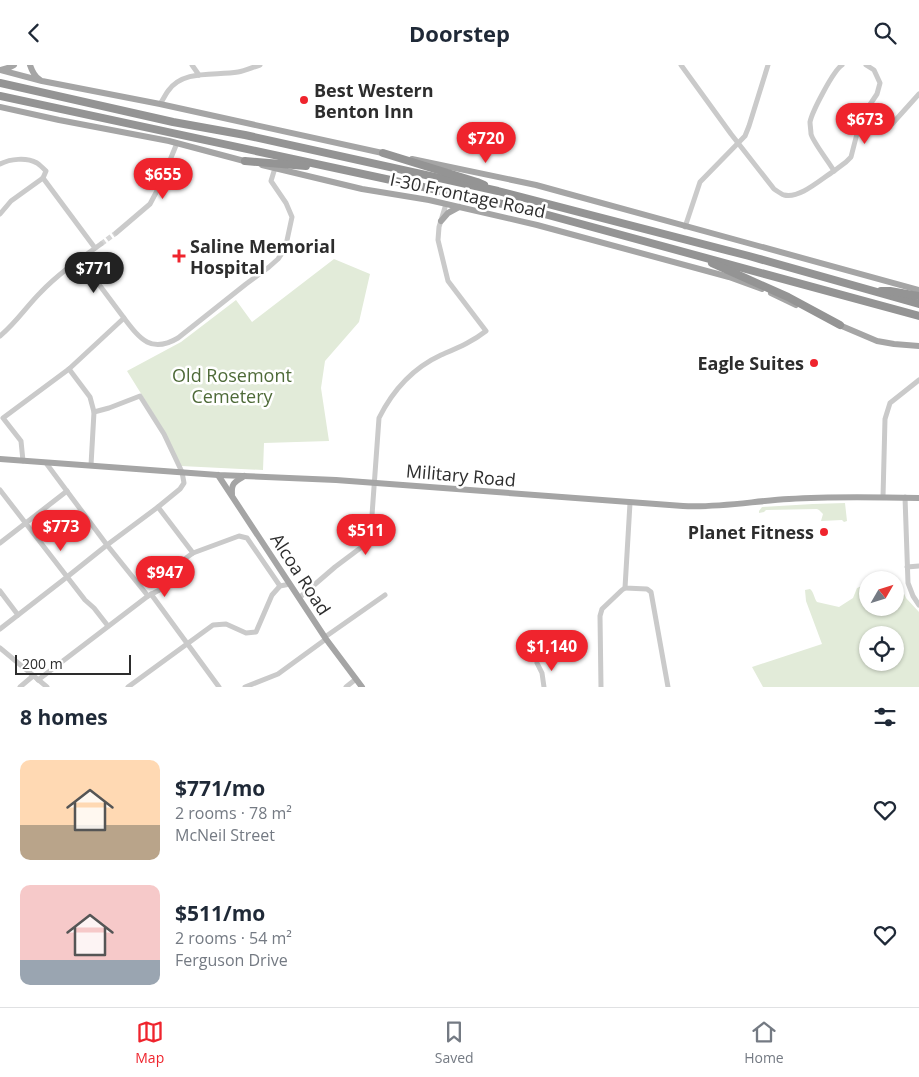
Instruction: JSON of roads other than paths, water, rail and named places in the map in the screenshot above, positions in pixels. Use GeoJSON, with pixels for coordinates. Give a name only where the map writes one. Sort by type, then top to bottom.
{"type":"FeatureCollection","features":[{"type":"Feature","properties":{"kind":"highway"},"geometry":{"type":"LineString","coordinates":[[0,83],[498,191],[749,256],[919,305]]}},
{"type":"Feature","properties":{"kind":"highway"},"geometry":{"type":"LineString","coordinates":[[0,96],[526,209],[919,316]]}},
{"type":"Feature","properties":{"kind":"highway"},"geometry":{"type":"LineString","coordinates":[[383,153],[477,182],[498,191]]}},
{"type":"Feature","properties":{"kind":"highway"},"geometry":{"type":"LineString","coordinates":[[246,161],[337,169]]}},
{"type":"Feature","properties":{"kind":"highway"},"geometry":{"type":"LineString","coordinates":[[692,254],[788,297],[840,325]]}},
{"type":"Feature","properties":{"kind":"highway"},"geometry":{"type":"LineString","coordinates":[[870,291],[890,291],[919,296]]}},
{"type":"Feature","properties":{"kind":"main road"},"geometry":{"type":"LineString","coordinates":[[0,70],[14,65]]}},
{"type":"Feature","properties":{"kind":"main road"},"geometry":{"type":"LineString","coordinates":[[30,65],[36,77],[42,81]]}},
{"type":"Feature","properties":{"kind":"main road","name":"I-30 Frontage Road"},"geometry":{"type":"LineString","coordinates":[[0,70],[42,81],[536,185],[919,290]]}},
{"type":"Feature","properties":{"kind":"main road","name":"I-30 Frontage Road"},"geometry":{"type":"LineString","coordinates":[[0,107],[177,143],[362,189],[446,204],[537,225],[730,277],[758,287],[877,341],[919,346]]}},
{"type":"Feature","properties":{"kind":"main road"},"geometry":{"type":"LineString","coordinates":[[441,221],[448,213],[459,207]]}},
{"type":"Feature","properties":{"kind":"main road","name":"Military Road"},"geometry":{"type":"LineString","coordinates":[[0,459],[182,473],[374,483],[698,507],[790,499],[919,497]]}},
{"type":"Feature","properties":{"kind":"main road","name":"Alcoa Road"},"geometry":{"type":"LineString","coordinates":[[218,475],[326,638],[362,687]]}},
{"type":"Feature","properties":{"kind":"main road"},"geometry":{"type":"LineString","coordinates":[[232,495],[234,483],[244,476]]}},
{"type":"Feature","properties":{"kind":"street"},"geometry":{"type":"LineString","coordinates":[[192,65],[199,75]]}},
{"type":"Feature","properties":{"kind":"street"},"geometry":{"type":"LineString","coordinates":[[160,105],[168,89],[188,77],[238,72],[260,65]]}},
{"type":"Feature","properties":{"kind":"street"},"geometry":{"type":"LineString","coordinates":[[682,65],[738,143],[774,189],[783,195],[793,195],[804,191],[851,157],[861,118],[876,94],[880,83],[874,70],[866,65]]}},
{"type":"Feature","properties":{"kind":"street"},"geometry":{"type":"LineString","coordinates":[[686,227],[700,182],[745,136],[768,65]]}},
{"type":"Feature","properties":{"kind":"street"},"geometry":{"type":"LineString","coordinates":[[834,171],[811,135],[810,122],[827,85],[838,67],[842,65]]}},
{"type":"Feature","properties":{"kind":"street"},"geometry":{"type":"LineString","coordinates":[[892,124],[919,94]]}},
{"type":"Feature","properties":{"kind":"street"},"geometry":{"type":"LineString","coordinates":[[116,233],[150,204],[177,143]]}},
{"type":"Feature","properties":{"kind":"street"},"geometry":{"type":"LineString","coordinates":[[0,164],[23,159],[37,163],[46,171],[43,178],[11,201],[0,214]]}},
{"type":"Feature","properties":{"kind":"street"},"geometry":{"type":"LineString","coordinates":[[80,259],[137,335],[144,341],[154,345],[170,343],[278,259],[286,245],[292,217],[286,203],[271,181],[275,168]]}},
{"type":"Feature","properties":{"kind":"street"},"geometry":{"type":"LineString","coordinates":[[43,178],[95,248]]}},
{"type":"Feature","properties":{"kind":"street"},"geometry":{"type":"LineString","coordinates":[[299,598],[367,543],[371,529],[379,418],[394,393],[416,370],[475,339],[486,331],[448,281],[438,240],[446,204]]}},
{"type":"Feature","properties":{"kind":"street"},"geometry":{"type":"LineString","coordinates":[[0,336],[10,328],[39,293],[101,244]]}},
{"type":"Feature","properties":{"kind":"street"},"geometry":{"type":"LineString","coordinates":[[22,461],[21,441],[3,418],[69,369],[124,318]]}},
{"type":"Feature","properties":{"kind":"street"},"geometry":{"type":"LineString","coordinates":[[69,369],[90,397],[94,412],[91,465]]}},
{"type":"Feature","properties":{"kind":"street"},"geometry":{"type":"LineString","coordinates":[[883,497],[885,419],[890,403],[919,380]]}},
{"type":"Feature","properties":{"kind":"street"},"geometry":{"type":"LineString","coordinates":[[0,629],[158,507],[180,489],[184,483],[182,473],[164,434],[140,396],[94,412]]}},
{"type":"Feature","properties":{"kind":"street"},"geometry":{"type":"LineString","coordinates":[[46,463],[107,545],[187,643],[219,687]]}},
{"type":"Feature","properties":{"kind":"street"},"geometry":{"type":"LineString","coordinates":[[0,489],[85,600],[108,626]]}},
{"type":"Feature","properties":{"kind":"street"},"geometry":{"type":"LineString","coordinates":[[0,543],[67,491]]}},
{"type":"Feature","properties":{"kind":"street"},"geometry":{"type":"LineString","coordinates":[[905,497],[909,587],[919,605]]}},
{"type":"Feature","properties":{"kind":"street"},"geometry":{"type":"LineString","coordinates":[[626,588],[630,503]]}},
{"type":"Feature","properties":{"kind":"street"},"geometry":{"type":"LineString","coordinates":[[158,507],[193,553]]}},
{"type":"Feature","properties":{"kind":"street"},"geometry":{"type":"LineString","coordinates":[[20,687],[36,678],[149,595],[165,587],[172,580],[176,569],[193,553],[239,536],[247,539],[280,586]]}},
{"type":"Feature","properties":{"kind":"street"},"geometry":{"type":"LineString","coordinates":[[907,567],[919,565]]}},
{"type":"Feature","properties":{"kind":"street"},"geometry":{"type":"LineString","coordinates":[[128,687],[213,625],[226,624],[246,633],[256,632],[272,595],[280,586],[290,584]]}},
{"type":"Feature","properties":{"kind":"street"},"geometry":{"type":"LineString","coordinates":[[601,687],[600,615],[602,609],[626,588],[647,589],[651,593],[668,687]]}},
{"type":"Feature","properties":{"kind":"street"},"geometry":{"type":"LineString","coordinates":[[0,591],[18,615]]}},
{"type":"Feature","properties":{"kind":"street"},"geometry":{"type":"LineString","coordinates":[[245,687],[278,674],[385,595]]}},
{"type":"Feature","properties":{"kind":"street"},"geometry":{"type":"LineString","coordinates":[[0,648],[47,687]]}},
{"type":"Feature","properties":{"kind":"street"},"geometry":{"type":"LineString","coordinates":[[537,663],[542,673],[544,687]]}},
{"type":"Feature","properties":{"kind":"street"},"geometry":{"type":"LineString","coordinates":[[346,687],[356,679]]}},
{"type":"Feature","properties":{"kind":"tunnel"},"geometry":{"type":"LineString","coordinates":[[101,244],[116,233]]}},
{"type":"Feature","properties":{"kind":"place","name":"Best Western Benton Inn"},"geometry":{"type":"Point","coordinates":[304,100]}},
{"type":"Feature","properties":{"kind":"place","name":"Saline Memorial Hospital"},"geometry":{"type":"Point","coordinates":[179,256]}},
{"type":"Feature","properties":{"kind":"place","name":"Eagle Suites"},"geometry":{"type":"Point","coordinates":[814,363]}},
{"type":"Feature","properties":{"kind":"place","name":"Planet Fitness"},"geometry":{"type":"Point","coordinates":[824,532]}},
{"type":"Feature","properties":{"kind":"park label","name":"Old Rosemont Cemetery"},"geometry":{"type":"Point","coordinates":[232,386]}}]}
